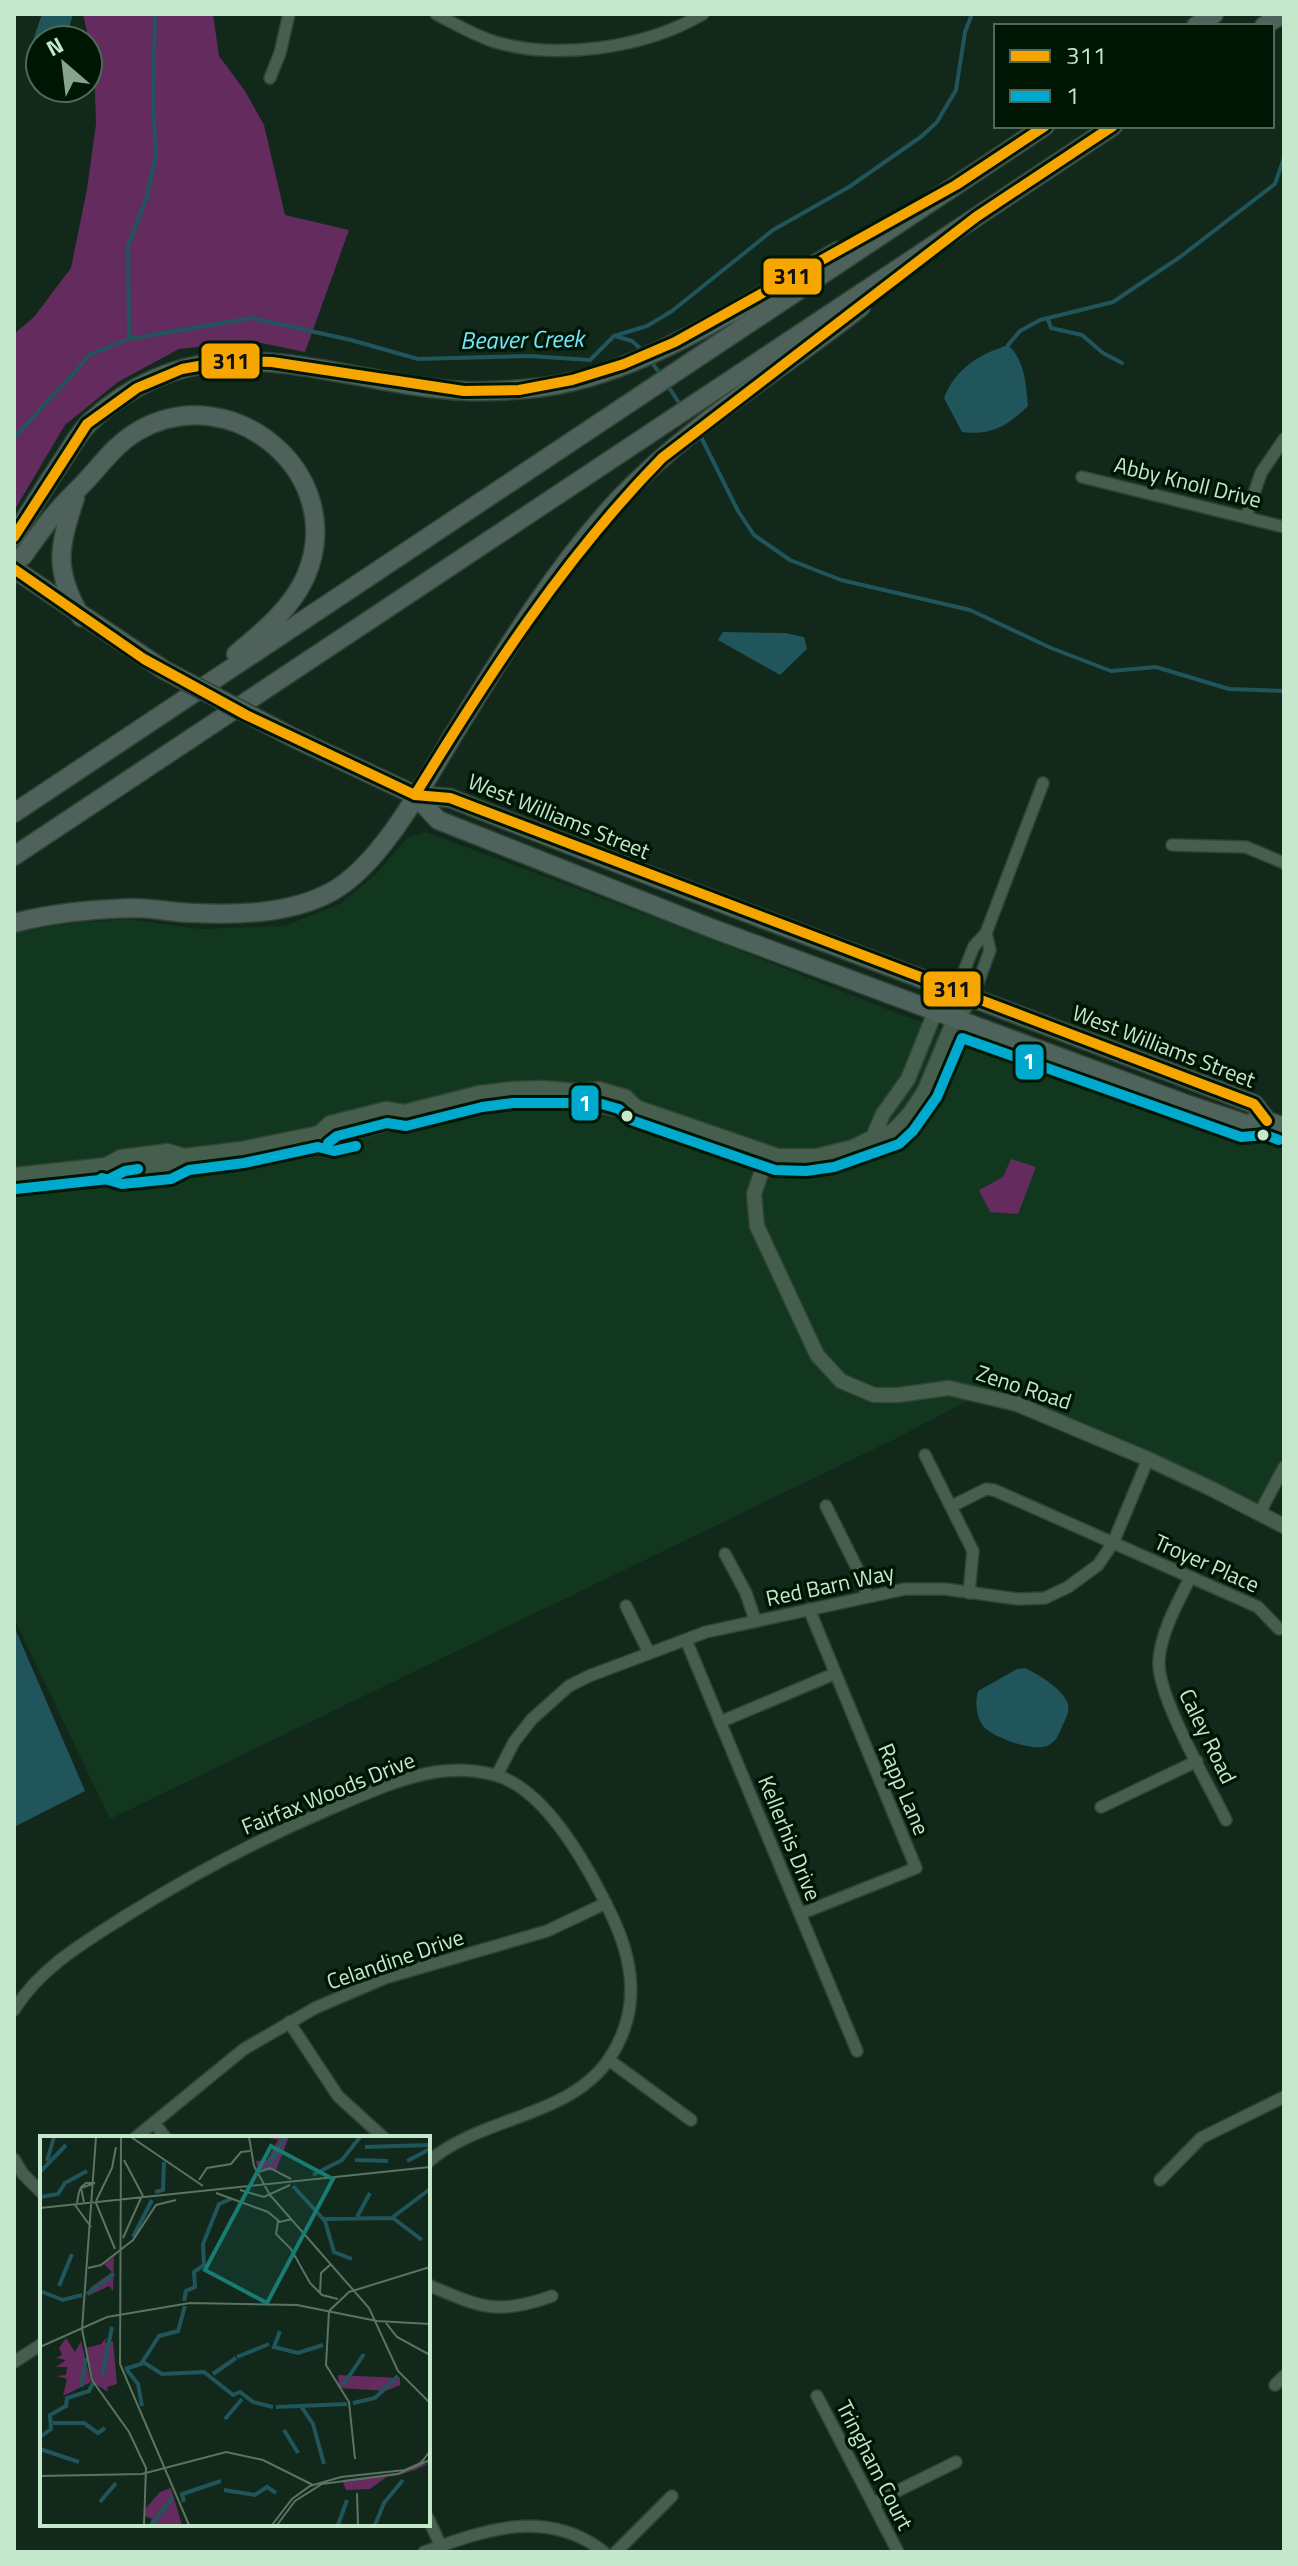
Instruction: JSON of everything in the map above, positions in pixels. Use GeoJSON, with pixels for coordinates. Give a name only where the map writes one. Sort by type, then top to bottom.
{"type":"FeatureCollection","features":[{"type":"Feature","properties":{"kind":"highway"},"geometry":{"type":"LineString","coordinates":[[14,813],[1042,128]]}},
{"type":"Feature","properties":{"kind":"highway"},"geometry":{"type":"LineString","coordinates":[[14,856],[1110,128]]}},
{"type":"Feature","properties":{"kind":"highway"},"geometry":{"type":"LineString","coordinates":[[14,537],[89,422],[146,382],[173,370],[228,360],[255,361],[466,391],[507,391],[587,378],[675,342],[956,185]]}},
{"type":"Feature","properties":{"kind":"highway"},"geometry":{"type":"LineString","coordinates":[[14,923],[136,908],[194,913],[277,910],[332,892],[353,876],[395,830],[532,612],[619,499],[662,458],[713,417],[829,332],[976,217]]}},
{"type":"Feature","properties":{"kind":"highway"},"geometry":{"type":"LineString","coordinates":[[14,560],[23,556],[65,499],[103,460],[139,431],[159,421],[184,416],[208,416],[243,425],[272,442],[297,470],[308,492],[314,518],[312,555],[305,578],[273,622],[180,703]]}},
{"type":"Feature","properties":{"kind":"highway"},"geometry":{"type":"LineString","coordinates":[[77,490],[62,537],[61,556],[65,581],[81,617]]}},
{"type":"Feature","properties":{"kind":"main road"},"geometry":{"type":"LineString","coordinates":[[14,569],[144,659],[246,715],[415,795]]}},
{"type":"Feature","properties":{"kind":"main road","name":"West Williams Street"},"geometry":{"type":"LineString","coordinates":[[415,795],[450,798],[709,901],[1254,1104],[1276,1124]]}},
{"type":"Feature","properties":{"kind":"main road","name":"West Williams Street"},"geometry":{"type":"LineString","coordinates":[[415,795],[438,820],[711,928],[954,1020],[1246,1124],[1276,1124]]}},
{"type":"Feature","properties":{"kind":"street"},"geometry":{"type":"LineString","coordinates":[[270,78],[280,53],[289,14]]}},
{"type":"Feature","properties":{"kind":"street"},"geometry":{"type":"LineString","coordinates":[[436,14],[491,40],[529,49],[547,49],[607,47],[634,42],[703,14]]}},
{"type":"Feature","properties":{"kind":"street"},"geometry":{"type":"LineString","coordinates":[[1246,517],[1261,473],[1284,439]]}},
{"type":"Feature","properties":{"kind":"street","name":"Abby Knoll Drive"},"geometry":{"type":"LineString","coordinates":[[1082,477],[1284,527]]}},
{"type":"Feature","properties":{"kind":"street"},"geometry":{"type":"LineString","coordinates":[[873,1137],[883,1114],[908,1079],[935,1012],[965,994],[974,946],[986,933],[1043,783]]}},
{"type":"Feature","properties":{"kind":"street"},"geometry":{"type":"LineString","coordinates":[[1172,845],[1246,847],[1284,863]]}},
{"type":"Feature","properties":{"kind":"street"},"geometry":{"type":"LineString","coordinates":[[14,1175],[106,1165],[121,1157],[168,1151],[184,1156],[241,1149],[319,1133],[330,1123],[386,1109],[404,1112],[479,1093],[542,1088],[599,1089],[626,1097],[636,1107],[768,1153],[794,1157],[817,1156],[853,1147],[893,1131],[919,1102],[965,994],[990,950],[986,933]]}},
{"type":"Feature","properties":{"kind":"street","name":"Zeno Road"},"geometry":{"type":"LineString","coordinates":[[768,1153],[754,1194],[757,1226],[817,1355],[841,1381],[874,1395],[949,1388],[991,1396],[1051,1416],[1148,1459],[1284,1526]]}},
{"type":"Feature","properties":{"kind":"street"},"geometry":{"type":"LineString","coordinates":[[925,1455],[973,1551],[969,1593]]}},
{"type":"Feature","properties":{"kind":"street","name":"Red Barn Way"},"geometry":{"type":"LineString","coordinates":[[497,1775],[514,1742],[551,1700],[569,1686],[686,1640],[755,1620],[867,1596],[923,1588],[1018,1599],[1045,1598],[1082,1578],[1098,1565],[1113,1543],[1148,1459]]}},
{"type":"Feature","properties":{"kind":"street"},"geometry":{"type":"LineString","coordinates":[[1259,1514],[1284,1467]]}},
{"type":"Feature","properties":{"kind":"street","name":"Troyer Place"},"geometry":{"type":"LineString","coordinates":[[952,1506],[986,1489],[994,1490],[1258,1607],[1279,1629]]}},
{"type":"Feature","properties":{"kind":"street"},"geometry":{"type":"LineString","coordinates":[[826,1506],[861,1576],[867,1596]]}},
{"type":"Feature","properties":{"kind":"street"},"geometry":{"type":"LineString","coordinates":[[725,1554],[746,1593],[755,1620]]}},
{"type":"Feature","properties":{"kind":"street","name":"Caley Road"},"geometry":{"type":"LineString","coordinates":[[1190,1578],[1165,1637],[1159,1662],[1165,1695],[1226,1820]]}},
{"type":"Feature","properties":{"kind":"street"},"geometry":{"type":"LineString","coordinates":[[626,1606],[649,1653]]}},
{"type":"Feature","properties":{"kind":"street","name":"Rapp Lane"},"geometry":{"type":"LineString","coordinates":[[800,1914],[916,1868],[809,1609]]}},
{"type":"Feature","properties":{"kind":"street","name":"Kellerhis Drive"},"geometry":{"type":"LineString","coordinates":[[686,1640],[857,2051]]}},
{"type":"Feature","properties":{"kind":"street"},"geometry":{"type":"LineString","coordinates":[[720,1722],[834,1674]]}},
{"type":"Feature","properties":{"kind":"street"},"geometry":{"type":"LineString","coordinates":[[1101,1807],[1197,1761]]}},
{"type":"Feature","properties":{"kind":"street","name":"Fairfax Woods Drive"},"geometry":{"type":"LineString","coordinates":[[14,2010],[46,1971],[92,1938],[164,1892],[260,1840],[349,1801],[419,1776],[454,1770],[497,1775],[538,1803],[557,1823],[586,1864],[628,1955],[632,1982],[626,2024],[609,2060],[592,2080],[564,2098],[459,2140],[430,2161]]}},
{"type":"Feature","properties":{"kind":"street","name":"Celandine Drive"},"geometry":{"type":"LineString","coordinates":[[138,2136],[244,2049],[339,1996],[375,1982],[529,1937],[563,1925],[606,1903]]}},
{"type":"Feature","properties":{"kind":"street"},"geometry":{"type":"LineString","coordinates":[[289,2022],[338,2096],[382,2136]]}},
{"type":"Feature","properties":{"kind":"street"},"geometry":{"type":"LineString","coordinates":[[609,2060],[691,2120]]}},
{"type":"Feature","properties":{"kind":"street"},"geometry":{"type":"LineString","coordinates":[[1160,2180],[1201,2138],[1284,2097]]}},
{"type":"Feature","properties":{"kind":"street"},"geometry":{"type":"LineString","coordinates":[[154,2123],[164,2136]]}},
{"type":"Feature","properties":{"kind":"street"},"geometry":{"type":"LineString","coordinates":[[14,2159],[40,2191]]}},
{"type":"Feature","properties":{"kind":"street"},"geometry":{"type":"LineString","coordinates":[[430,2286],[465,2301],[502,2309],[528,2305],[552,2296]]}},
{"type":"Feature","properties":{"kind":"street"},"geometry":{"type":"LineString","coordinates":[[14,2362],[40,2345]]}},
{"type":"Feature","properties":{"kind":"street"},"geometry":{"type":"LineString","coordinates":[[1275,2385],[1284,2376]]}},
{"type":"Feature","properties":{"kind":"street","name":"Tringham Court"},"geometry":{"type":"LineString","coordinates":[[817,2396],[898,2552]]}},
{"type":"Feature","properties":{"kind":"street"},"geometry":{"type":"LineString","coordinates":[[873,2503],[956,2462]]}},
{"type":"Feature","properties":{"kind":"street"},"geometry":{"type":"LineString","coordinates":[[616,2552],[672,2496]]}},
{"type":"Feature","properties":{"kind":"street"},"geometry":{"type":"LineString","coordinates":[[430,2522],[442,2549]]}},
{"type":"Feature","properties":{"kind":"street"},"geometry":{"type":"LineString","coordinates":[[424,2552],[442,2549],[492,2529],[529,2525],[573,2534],[604,2552]]}},
{"type":"Feature","properties":{"kind":"shaded area"},"geometry":{"type":"Polygon","coordinates":[[[83,14],[213,14],[219,56],[245,91],[264,125],[285,215],[349,230],[305,352],[251,341],[179,349],[118,382],[65,425],[14,511],[14,334],[34,317],[71,268],[87,189],[96,124],[95,104],[104,104],[104,24],[85,24],[83,14]]]}},
{"type":"Feature","properties":{"kind":"shaded area"},"geometry":{"type":"Polygon","coordinates":[[[426,832],[703,936],[904,1016],[1284,1140],[1284,1467],[1259,1514],[980,1394],[899,1437],[110,1819],[14,1618],[14,932],[128,919],[200,929],[285,926],[340,904],[374,876],[407,838],[426,832]]]}},
{"type":"Feature","properties":{"kind":"shaded area"},"geometry":{"type":"Polygon","coordinates":[[[1011,1159],[1036,1167],[1018,1214],[990,1212],[979,1190],[1003,1177],[1011,1159]]]}},
{"type":"Feature","properties":{"kind":"water"},"geometry":{"type":"Polygon","coordinates":[[[42,14],[73,14],[70,24],[39,24],[42,14]]]}},
{"type":"Feature","properties":{"kind":"water"},"geometry":{"type":"Polygon","coordinates":[[[1008,345],[1021,365],[1028,406],[998,428],[962,432],[944,398],[949,388],[969,364],[1008,345]]]}},
{"type":"Feature","properties":{"kind":"water"},"geometry":{"type":"Polygon","coordinates":[[[723,632],[785,633],[804,637],[807,649],[780,675],[718,640],[723,632]]]}},
{"type":"Feature","properties":{"kind":"water"},"geometry":{"type":"Polygon","coordinates":[[[14,1626],[85,1791],[14,1827],[14,1626]]]}},
{"type":"Feature","properties":{"kind":"water"},"geometry":{"type":"Polygon","coordinates":[[[1025,1668],[1056,1688],[1068,1704],[1068,1713],[1055,1741],[1047,1746],[1032,1747],[1004,1739],[983,1726],[978,1713],[978,1691],[1017,1669],[1025,1668]]]}},
{"type":"Feature","properties":{"kind":"waterway"},"geometry":{"type":"LineString","coordinates":[[129,339],[128,246],[146,199],[156,155],[153,101],[155,14]]}},
{"type":"Feature","properties":{"kind":"waterway","name":"Beaver Creek"},"geometry":{"type":"LineString","coordinates":[[14,438],[91,354],[129,339],[252,318],[418,359],[530,356],[590,360],[614,336],[647,326],[672,311],[773,230],[849,187],[922,136],[937,122],[956,90],[965,32],[972,14]]}},
{"type":"Feature","properties":{"kind":"waterway"},"geometry":{"type":"LineString","coordinates":[[1008,345],[1020,331],[1040,320],[1113,302],[1180,257],[1275,184],[1284,158]]}},
{"type":"Feature","properties":{"kind":"waterway"},"geometry":{"type":"LineString","coordinates":[[1048,319],[1051,328],[1082,335],[1103,353],[1122,363]]}},
{"type":"Feature","properties":{"kind":"waterway"},"geometry":{"type":"LineString","coordinates":[[615,336],[632,341],[642,350]]}},
{"type":"Feature","properties":{"kind":"waterway"},"geometry":{"type":"LineString","coordinates":[[650,360],[661,375]]}},
{"type":"Feature","properties":{"kind":"waterway"},"geometry":{"type":"LineString","coordinates":[[666,383],[681,406]]}},
{"type":"Feature","properties":{"kind":"waterway"},"geometry":{"type":"LineString","coordinates":[[699,433],[738,511],[754,535],[790,560],[841,580],[970,610],[1051,648],[1111,671],[1156,667],[1229,689],[1284,691]]}},
{"type":"Feature","properties":{"kind":"transit line","name":"311"},"geometry":{"type":"LineString","coordinates":[[14,537],[87,424],[137,388],[182,369],[227,361],[272,362],[464,391],[519,390],[572,380],[624,364],[675,342],[956,185],[1042,128]]}},
{"type":"Feature","properties":{"kind":"transit line","name":"311"},"geometry":{"type":"LineString","coordinates":[[415,795],[529,619],[592,536],[662,458],[976,217],[1110,128]]}},
{"type":"Feature","properties":{"kind":"transit line","name":"311"},"geometry":{"type":"LineString","coordinates":[[14,569],[144,659],[246,715],[415,795],[450,798],[1254,1104],[1267,1121]]}},
{"type":"Feature","properties":{"kind":"transit line","name":"1"},"geometry":{"type":"LineString","coordinates":[[328,1143],[337,1136],[387,1123],[406,1126],[482,1107],[513,1103],[598,1103],[619,1109],[631,1120],[775,1170],[806,1171],[834,1167],[899,1144],[913,1131],[937,1097],[962,1038],[1241,1137],[1266,1135],[1279,1140]]}},
{"type":"Feature","properties":{"kind":"transit line","name":"1"},"geometry":{"type":"LineString","coordinates":[[102,1178],[122,1184],[171,1179],[189,1170],[244,1163],[318,1147],[334,1151],[356,1146]]}},
{"type":"Feature","properties":{"kind":"transit line","name":"1"},"geometry":{"type":"LineString","coordinates":[[16,1189],[109,1179],[138,1169]]}}]}
